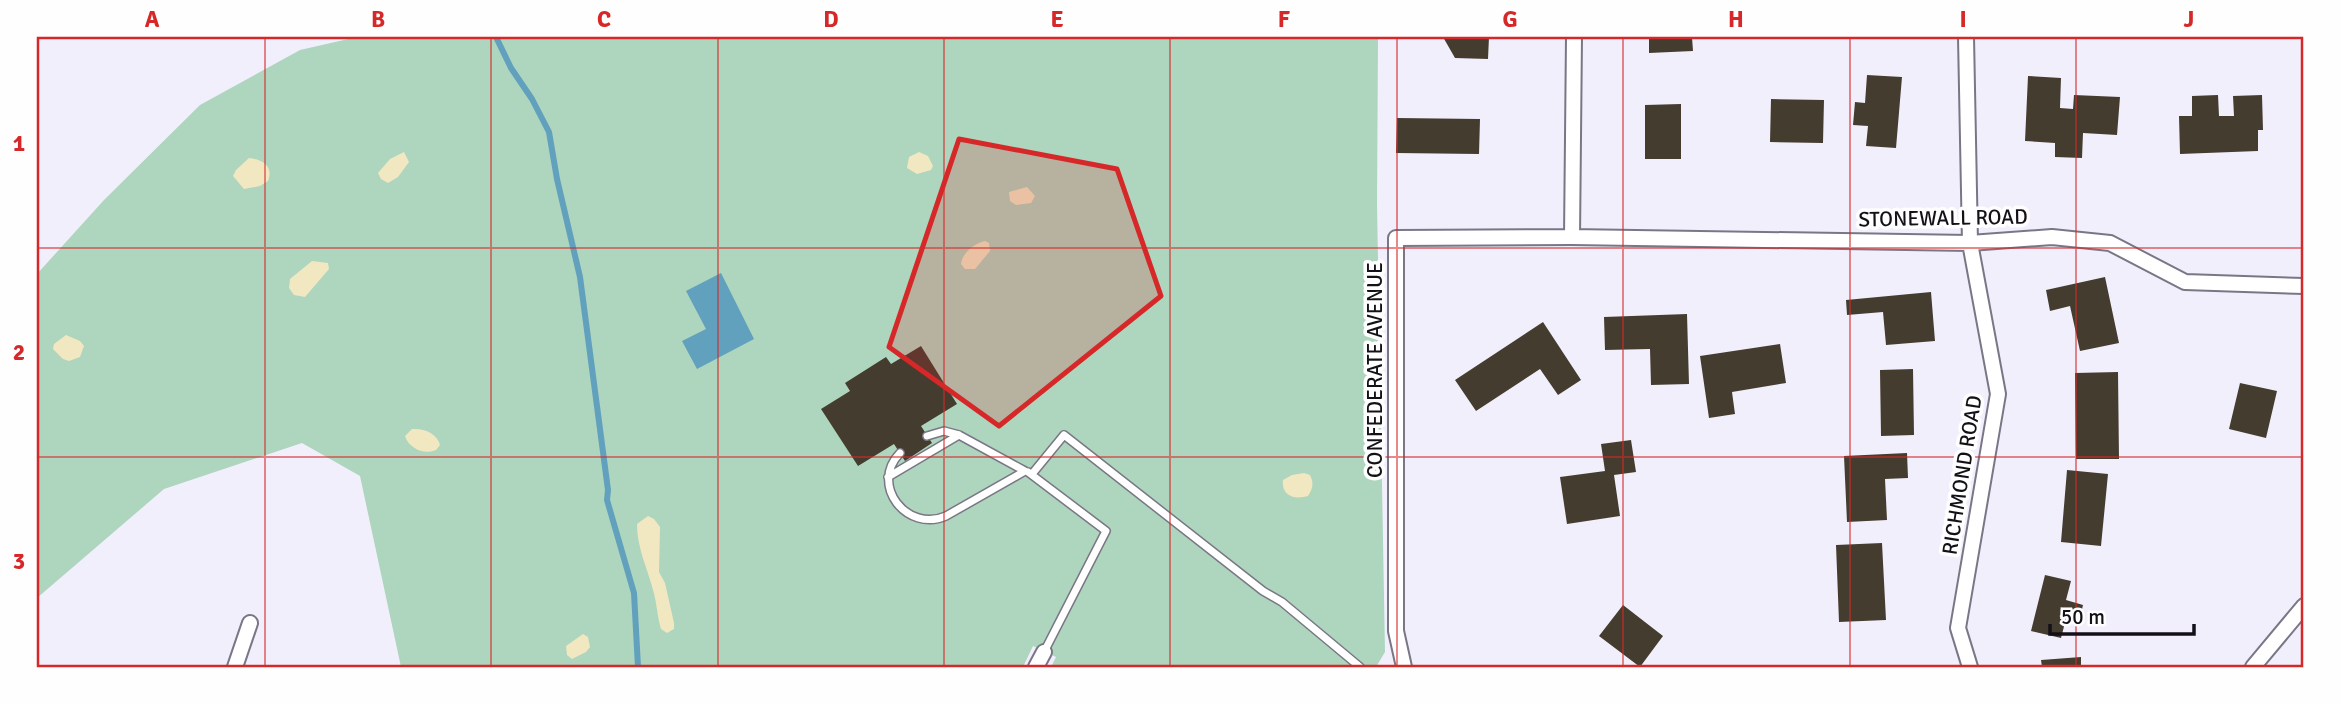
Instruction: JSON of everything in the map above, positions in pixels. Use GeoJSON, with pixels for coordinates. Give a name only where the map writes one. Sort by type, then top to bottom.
{"type":"FeatureCollection","features":[{"type":"Feature","properties":{"kind":"street"},"geometry":{"type":"LineString","coordinates":[[1572,237],[1574,37]]}},
{"type":"Feature","properties":{"kind":"street","name":"RICHMOND ROAD"},"geometry":{"type":"LineString","coordinates":[[1966,37],[1970,243],[1998,394],[1958,628],[1970,667]]}},
{"type":"Feature","properties":{"kind":"street","name":"STONEWALL ROAD"},"geometry":{"type":"LineString","coordinates":[[1572,237],[1970,243],[2052,237],[2110,243],[2185,282],[2304,286]]}},
{"type":"Feature","properties":{"kind":"street","name":"CONFEDERATE AVENUE"},"geometry":{"type":"LineString","coordinates":[[1404,667],[1396,624],[1395,238],[1572,237]]}},
{"type":"Feature","properties":{"kind":"street"},"geometry":{"type":"LineString","coordinates":[[2253,667],[2304,606]]}},
{"type":"Feature","properties":{"kind":"street"},"geometry":{"type":"LineString","coordinates":[[234,667],[250,623]]}},
{"type":"Feature","properties":{"kind":"street"},"geometry":{"type":"LineString","coordinates":[[1036,667],[1044,652]]}},
{"type":"Feature","properties":{"kind":"lane"},"geometry":{"type":"LineString","coordinates":[[927,436],[944,431],[959,435],[1029,473],[1106,531],[1044,652]]}},
{"type":"Feature","properties":{"kind":"lane"},"geometry":{"type":"LineString","coordinates":[[888,477],[959,435]]}},
{"type":"Feature","properties":{"kind":"lane"},"geometry":{"type":"LineString","coordinates":[[900,453],[892,464],[888,477],[891,495],[905,512],[921,519],[933,519],[946,516],[1029,473],[1064,435],[1263,591],[1282,602],[1360,667]]}},
{"type":"Feature","properties":{"kind":"highlighted area"},"geometry":{"type":"Polygon","coordinates":[[[959,139],[1117,169],[1161,296],[999,426],[889,347],[959,139]]]}},
{"type":"Feature","properties":{"kind":"green space"},"geometry":{"type":"Polygon","coordinates":[[[357,37],[1378,37],[1377,204],[1385,652],[1376,667],[1051,667],[1056,657],[1033,646],[1023,667],[401,667],[360,476],[302,443],[164,489],[37,598],[37,274],[104,200],[200,105],[300,50],[357,37]]]}},
{"type":"Feature","properties":{"kind":"sand"},"geometry":{"type":"Polygon","coordinates":[[[404,152],[409,162],[398,177],[388,183],[381,179],[378,173],[390,159],[404,152]]]}},
{"type":"Feature","properties":{"kind":"sand"},"geometry":{"type":"Polygon","coordinates":[[[919,152],[928,156],[933,166],[931,170],[917,174],[907,168],[909,157],[919,152]]]}},
{"type":"Feature","properties":{"kind":"sand"},"geometry":{"type":"Polygon","coordinates":[[[249,158],[266,164],[269,176],[268,181],[260,186],[244,189],[233,176],[249,158]]]}},
{"type":"Feature","properties":{"kind":"sand"},"geometry":{"type":"Polygon","coordinates":[[[1027,187],[1035,196],[1031,203],[1016,205],[1010,201],[1009,192],[1027,187]]]}},
{"type":"Feature","properties":{"kind":"sand"},"geometry":{"type":"Polygon","coordinates":[[[985,241],[989,243],[990,251],[975,269],[965,269],[961,264],[966,252],[985,241]]]}},
{"type":"Feature","properties":{"kind":"sand"},"geometry":{"type":"Polygon","coordinates":[[[312,261],[328,263],[329,269],[305,297],[294,295],[289,288],[290,279],[312,261]]]}},
{"type":"Feature","properties":{"kind":"sand"},"geometry":{"type":"Polygon","coordinates":[[[66,335],[80,341],[84,346],[80,357],[69,361],[53,349],[54,344],[66,335]]]}},
{"type":"Feature","properties":{"kind":"sand"},"geometry":{"type":"Polygon","coordinates":[[[412,429],[429,432],[436,437],[440,445],[432,451],[422,451],[414,447],[405,436],[412,429]]]}},
{"type":"Feature","properties":{"kind":"sand"},"geometry":{"type":"Polygon","coordinates":[[[1304,473],[1310,475],[1312,481],[1308,496],[1294,497],[1284,490],[1283,480],[1304,473]]]}},
{"type":"Feature","properties":{"kind":"sand"},"geometry":{"type":"Polygon","coordinates":[[[648,516],[660,527],[659,572],[665,583],[674,623],[674,629],[667,633],[661,629],[639,541],[637,524],[648,516]]]}},
{"type":"Feature","properties":{"kind":"sand"},"geometry":{"type":"Polygon","coordinates":[[[583,634],[588,637],[590,647],[572,659],[567,655],[566,646],[583,634]]]}},
{"type":"Feature","properties":{"kind":"water"},"geometry":{"type":"Polygon","coordinates":[[[721,273],[754,339],[697,369],[682,341],[706,329],[686,291],[721,273]]]}},
{"type":"Feature","properties":{"kind":"building"},"geometry":{"type":"Polygon","coordinates":[[[1443,37],[1489,37],[1488,59],[1455,58],[1443,37]]]}},
{"type":"Feature","properties":{"kind":"building"},"geometry":{"type":"Polygon","coordinates":[[[1649,37],[1692,37],[1693,51],[1649,53],[1649,37]]]}},
{"type":"Feature","properties":{"kind":"building"},"geometry":{"type":"Polygon","coordinates":[[[1867,75],[1902,77],[1896,148],[1866,146],[1868,126],[1853,125],[1855,102],[1865,103],[1867,75]]]}},
{"type":"Feature","properties":{"kind":"building"},"geometry":{"type":"Polygon","coordinates":[[[2028,76],[2061,78],[2060,108],[2073,109],[2074,95],[2120,97],[2117,135],[2083,133],[2082,158],[2055,157],[2055,143],[2025,141],[2028,76]]]}},
{"type":"Feature","properties":{"kind":"building"},"geometry":{"type":"Polygon","coordinates":[[[2218,95],[2219,116],[2234,116],[2233,96],[2262,95],[2263,130],[2258,130],[2258,151],[2180,154],[2179,116],[2192,116],[2192,96],[2218,95]]]}},
{"type":"Feature","properties":{"kind":"building"},"geometry":{"type":"Polygon","coordinates":[[[1771,99],[1824,100],[1823,143],[1770,142],[1771,99]]]}},
{"type":"Feature","properties":{"kind":"building"},"geometry":{"type":"Polygon","coordinates":[[[1681,104],[1681,159],[1645,159],[1645,105],[1681,104]]]}},
{"type":"Feature","properties":{"kind":"building"},"geometry":{"type":"Polygon","coordinates":[[[1397,118],[1480,119],[1479,154],[1396,153],[1397,118]]]}},
{"type":"Feature","properties":{"kind":"building"},"geometry":{"type":"Polygon","coordinates":[[[2105,277],[2119,343],[2080,351],[2070,306],[2050,311],[2046,290],[2105,277]]]}},
{"type":"Feature","properties":{"kind":"building"},"geometry":{"type":"Polygon","coordinates":[[[1931,292],[1935,341],[1886,345],[1883,312],[1847,315],[1846,300],[1931,292]]]}},
{"type":"Feature","properties":{"kind":"building"},"geometry":{"type":"Polygon","coordinates":[[[1687,314],[1689,384],[1651,385],[1650,349],[1605,350],[1604,317],[1687,314]]]}},
{"type":"Feature","properties":{"kind":"building"},"geometry":{"type":"Polygon","coordinates":[[[1543,322],[1581,380],[1558,395],[1540,369],[1476,411],[1455,380],[1543,322]]]}},
{"type":"Feature","properties":{"kind":"building"},"geometry":{"type":"Polygon","coordinates":[[[1780,344],[1786,383],[1732,392],[1735,414],[1709,418],[1700,356],[1780,344]]]}},
{"type":"Feature","properties":{"kind":"building"},"geometry":{"type":"Polygon","coordinates":[[[921,346],[957,404],[921,426],[932,443],[905,461],[894,444],[858,466],[821,409],[850,391],[845,383],[886,357],[891,364],[921,346]]]}},
{"type":"Feature","properties":{"kind":"building"},"geometry":{"type":"Polygon","coordinates":[[[1913,369],[1914,435],[1881,436],[1880,370],[1913,369]]]}},
{"type":"Feature","properties":{"kind":"building"},"geometry":{"type":"Polygon","coordinates":[[[2118,372],[2119,459],[2076,459],[2075,373],[2118,372]]]}},
{"type":"Feature","properties":{"kind":"building"},"geometry":{"type":"Polygon","coordinates":[[[2240,383],[2277,391],[2266,438],[2229,429],[2240,383]]]}},
{"type":"Feature","properties":{"kind":"building"},"geometry":{"type":"Polygon","coordinates":[[[1631,440],[1636,472],[1614,475],[1620,516],[1567,524],[1560,477],[1605,471],[1601,444],[1631,440]]]}},
{"type":"Feature","properties":{"kind":"building"},"geometry":{"type":"Polygon","coordinates":[[[1907,453],[1908,478],[1885,479],[1887,520],[1847,522],[1844,456],[1907,453]]]}},
{"type":"Feature","properties":{"kind":"building"},"geometry":{"type":"Polygon","coordinates":[[[2067,470],[2108,474],[2101,546],[2061,542],[2067,470]]]}},
{"type":"Feature","properties":{"kind":"building"},"geometry":{"type":"Polygon","coordinates":[[[1882,543],[1886,620],[1839,622],[1836,545],[1882,543]]]}},
{"type":"Feature","properties":{"kind":"building"},"geometry":{"type":"Polygon","coordinates":[[[2045,575],[2071,581],[2066,600],[2083,605],[2080,618],[2067,615],[2061,638],[2031,631],[2045,575]]]}},
{"type":"Feature","properties":{"kind":"building"},"geometry":{"type":"Polygon","coordinates":[[[1623,605],[1663,636],[1640,667],[1599,636],[1623,605]]]}},
{"type":"Feature","properties":{"kind":"building"},"geometry":{"type":"Polygon","coordinates":[[[2081,657],[2081,667],[2042,667],[2041,660],[2081,657]]]}},
{"type":"Feature","properties":{"kind":"waterway"},"geometry":{"type":"LineString","coordinates":[[496,37],[549,132],[580,277],[608,490],[607,500],[634,593],[638,667]]}}]}
